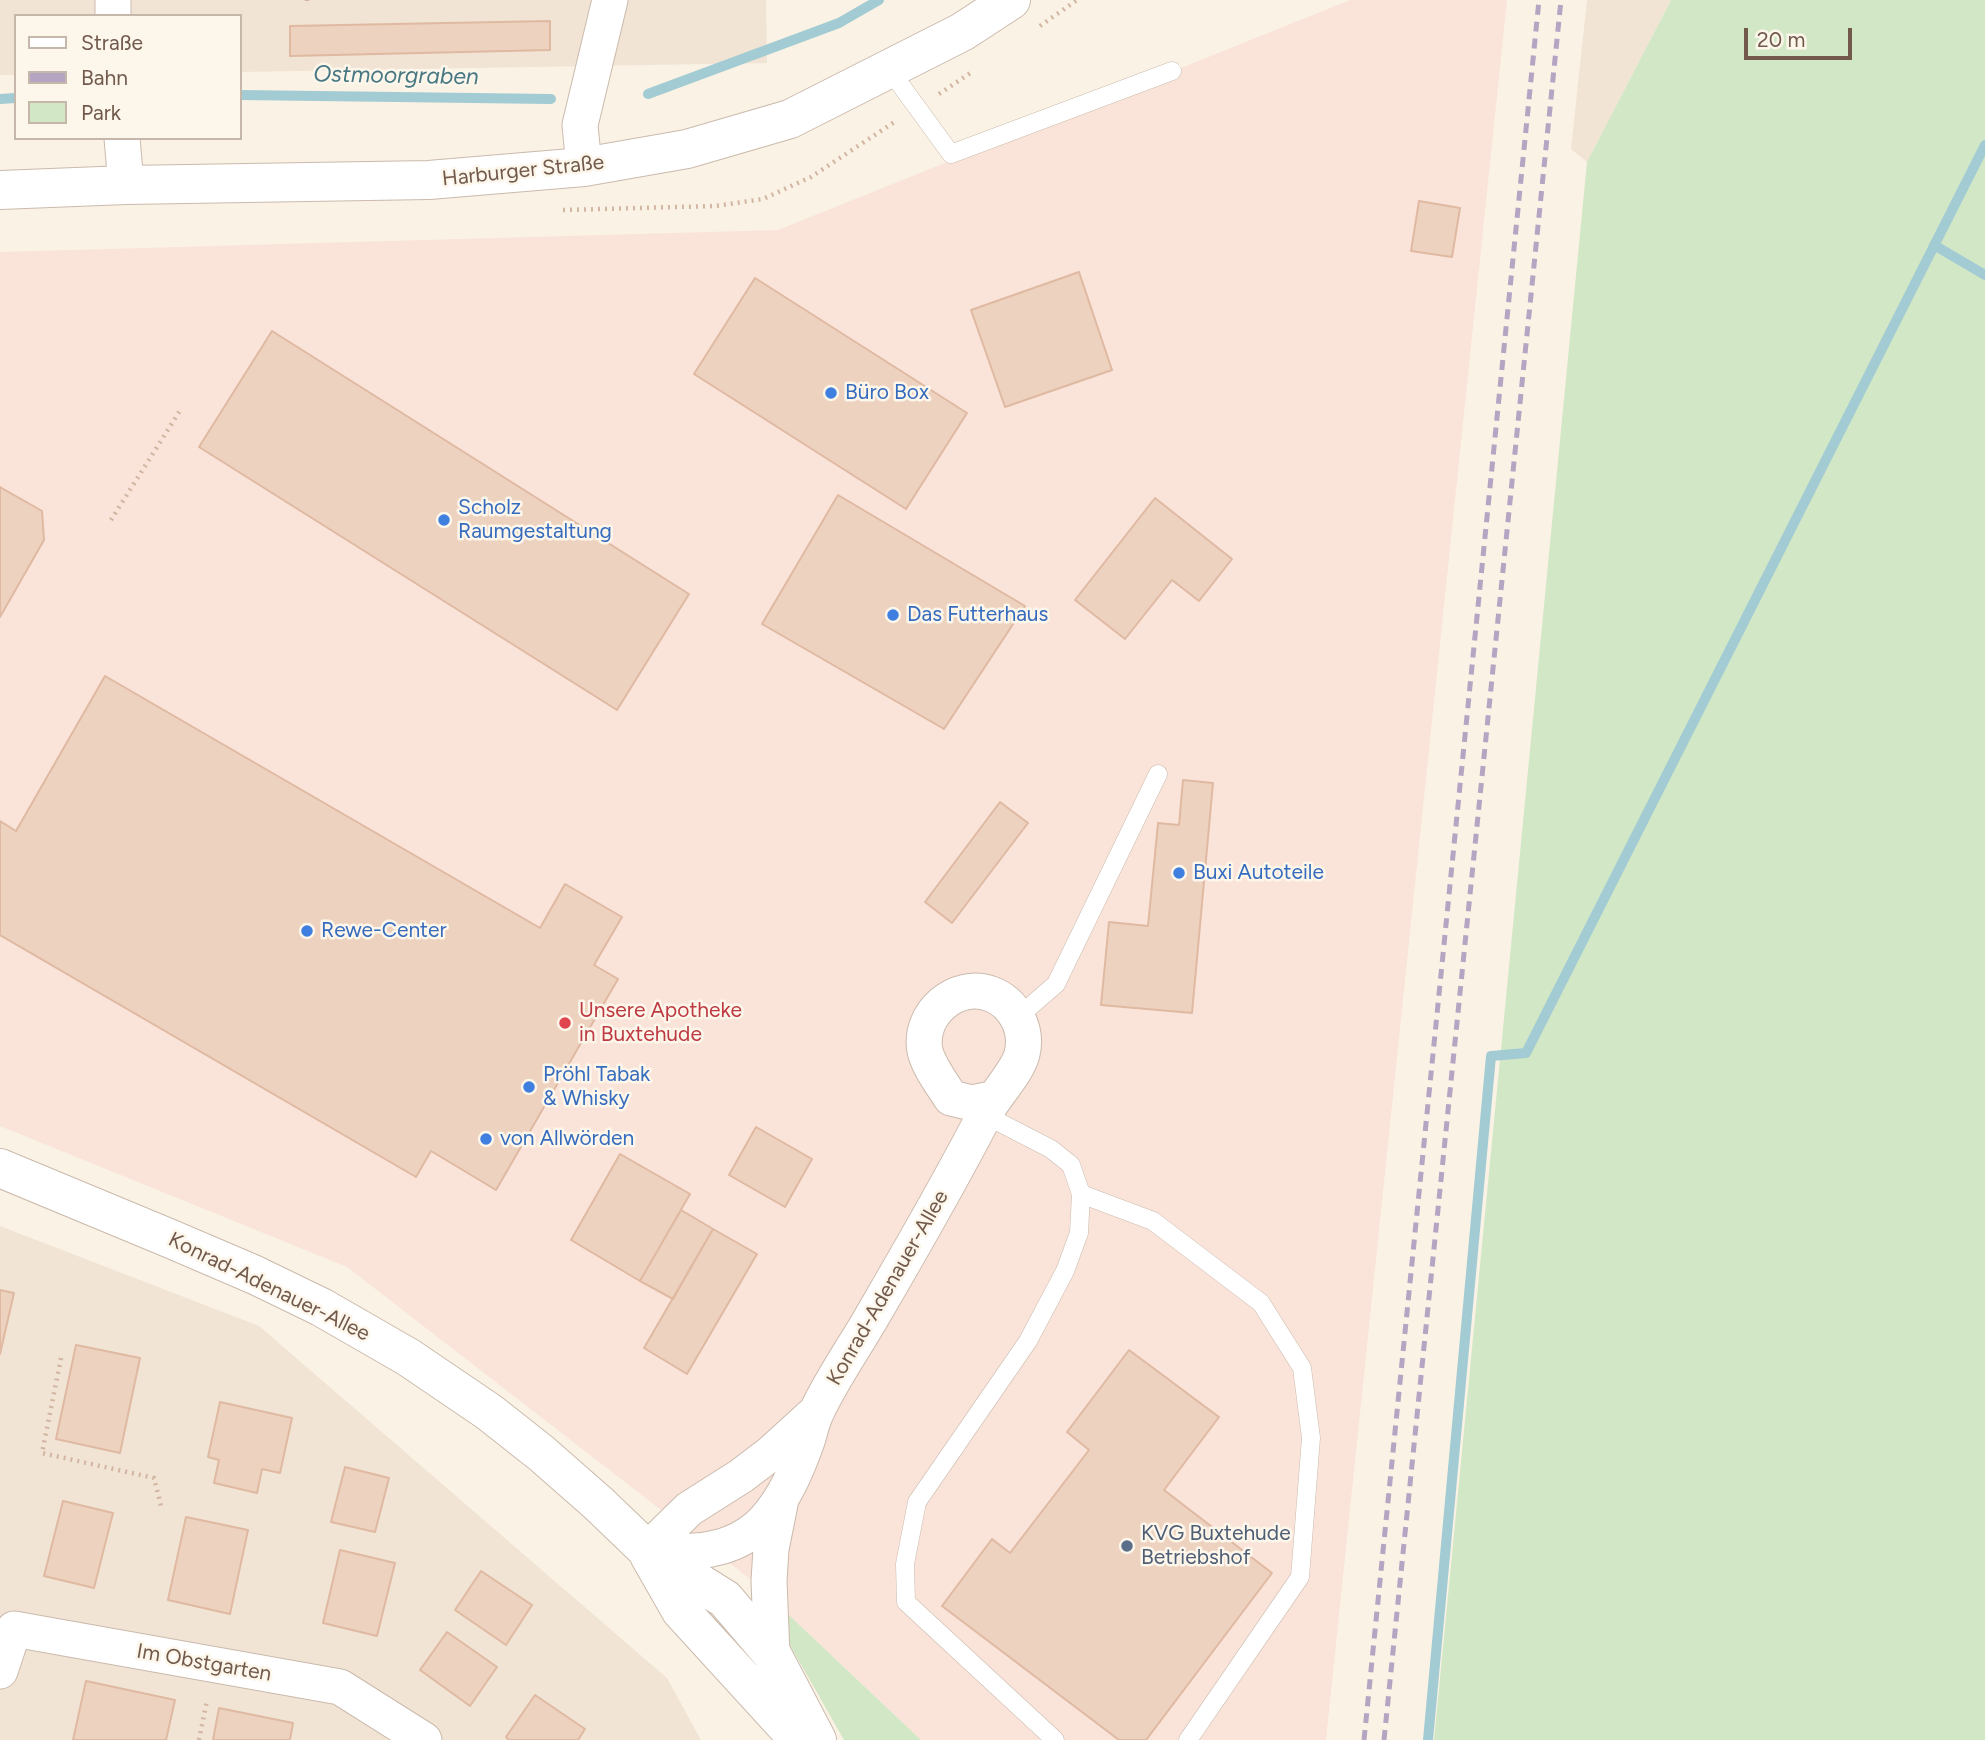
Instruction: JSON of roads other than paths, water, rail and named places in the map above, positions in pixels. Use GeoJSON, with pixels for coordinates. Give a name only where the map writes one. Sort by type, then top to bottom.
{"type":"FeatureCollection","features":[{"type":"Feature","properties":{"kind":"street"},"geometry":{"type":"LineString","coordinates":[[584,167],[580,125],[610,0]]}},
{"type":"Feature","properties":{"kind":"street","name":"Harburger Straße"},"geometry":{"type":"LineString","coordinates":[[0,190],[429,180],[584,167],[687,149],[790,119],[962,32],[1011,0]]}},
{"type":"Feature","properties":{"kind":"street"},"geometry":{"type":"LineString","coordinates":[[122,140],[126,185]]}},
{"type":"Feature","properties":{"kind":"street"},"geometry":{"type":"LineString","coordinates":[[960,1165],[951,1098],[925,1051],[925,1030],[932,1014],[943,1002],[957,993],[974,991],[992,994],[1007,1003],[1018,1017]]}},
{"type":"Feature","properties":{"kind":"street","name":"Konrad-Adenauer-Allee"},"geometry":{"type":"LineString","coordinates":[[647,1550],[676,1553],[720,1548],[744,1537],[764,1521],[781,1499],[794,1474],[816,1412],[960,1165],[988,1107],[1022,1056],[1023,1034],[1018,1017]]}},
{"type":"Feature","properties":{"kind":"street"},"geometry":{"type":"LineString","coordinates":[[951,1098],[988,1107]]}},
{"type":"Feature","properties":{"kind":"street","name":"Konrad-Adenauer-Allee"},"geometry":{"type":"LineString","coordinates":[[0,1168],[255,1275],[321,1307],[408,1357],[489,1412],[598,1503],[647,1550],[725,1599],[772,1654],[817,1740]]}},
{"type":"Feature","properties":{"kind":"street","name":"Konrad-Adenauer-Allee"},"geometry":{"type":"LineString","coordinates":[[647,1550],[689,1508],[741,1476],[816,1412]]}},
{"type":"Feature","properties":{"kind":"street","name":"Konrad-Adenauer-Allee"},"geometry":{"type":"LineString","coordinates":[[772,1654],[769,1581],[771,1549],[781,1499]]}},
{"type":"Feature","properties":{"kind":"street","name":"Konrad-Adenauer-Allee"},"geometry":{"type":"LineString","coordinates":[[647,1550],[681,1611],[799,1740]]}},
{"type":"Feature","properties":{"kind":"street","name":"Im Obstgarten"},"geometry":{"type":"LineString","coordinates":[[0,1671],[7,1623],[340,1687],[425,1740]]}},
{"type":"Feature","properties":{"kind":"lane"},"geometry":{"type":"LineString","coordinates":[[888,69],[951,154],[1172,71]]}},
{"type":"Feature","properties":{"kind":"lane"},"geometry":{"type":"LineString","coordinates":[[1018,1017],[1056,984],[1158,774]]}},
{"type":"Feature","properties":{"kind":"lane"},"geometry":{"type":"LineString","coordinates":[[988,1107],[1071,1165],[1082,1194],[1079,1233],[1065,1271],[1028,1341],[917,1502],[905,1564],[906,1602],[1055,1740]]}},
{"type":"Feature","properties":{"kind":"lane"},"geometry":{"type":"LineString","coordinates":[[1082,1194],[1153,1221],[1261,1303],[1302,1368],[1311,1438],[1300,1577],[1188,1740]]}},
{"type":"Feature","properties":{"kind":"waterway","name":"Ostmoorgraben"},"geometry":{"type":"LineString","coordinates":[[648,94],[839,23],[879,0]]}},
{"type":"Feature","properties":{"kind":"waterway","name":"Ostmoorgraben"},"geometry":{"type":"LineString","coordinates":[[242,95],[551,99]]}},
{"type":"Feature","properties":{"kind":"waterway","name":"Ostmoorgraben"},"geometry":{"type":"LineString","coordinates":[[0,99],[14,98]]}},
{"type":"Feature","properties":{"kind":"waterway"},"geometry":{"type":"LineString","coordinates":[[1428,1740],[1491,1056],[1526,1053],[1985,145]]}},
{"type":"Feature","properties":{"kind":"waterway"},"geometry":{"type":"LineString","coordinates":[[1934,245],[1985,275]]}},
{"type":"Feature","properties":{"kind":"railway"},"geometry":{"type":"LineString","coordinates":[[1364,1740],[1539,0]]}},
{"type":"Feature","properties":{"kind":"railway"},"geometry":{"type":"LineString","coordinates":[[1384,1740],[1561,0]]}},
{"type":"Feature","properties":{"kind":"place","name":"Büro Box"},"geometry":{"type":"Point","coordinates":[831,393]}},
{"type":"Feature","properties":{"kind":"place","name":"Scholz Raumgestaltung"},"geometry":{"type":"Point","coordinates":[444,520]}},
{"type":"Feature","properties":{"kind":"place","name":"Das Futterhaus"},"geometry":{"type":"Point","coordinates":[893,615]}},
{"type":"Feature","properties":{"kind":"place","name":"Buxi Autoteile"},"geometry":{"type":"Point","coordinates":[1179,873]}},
{"type":"Feature","properties":{"kind":"place","name":"Rewe-Center"},"geometry":{"type":"Point","coordinates":[307,931]}},
{"type":"Feature","properties":{"kind":"place","name":"Unsere Apotheke in Buxtehude"},"geometry":{"type":"Point","coordinates":[565,1023]}},
{"type":"Feature","properties":{"kind":"place","name":"Pröhl Tabak & Whisky"},"geometry":{"type":"Point","coordinates":[529,1087]}},
{"type":"Feature","properties":{"kind":"place","name":"von Allwörden"},"geometry":{"type":"Point","coordinates":[486,1139]}},
{"type":"Feature","properties":{"kind":"place","name":"KVG Buxtehude Betriebshof"},"geometry":{"type":"Point","coordinates":[1127,1546]}}]}
